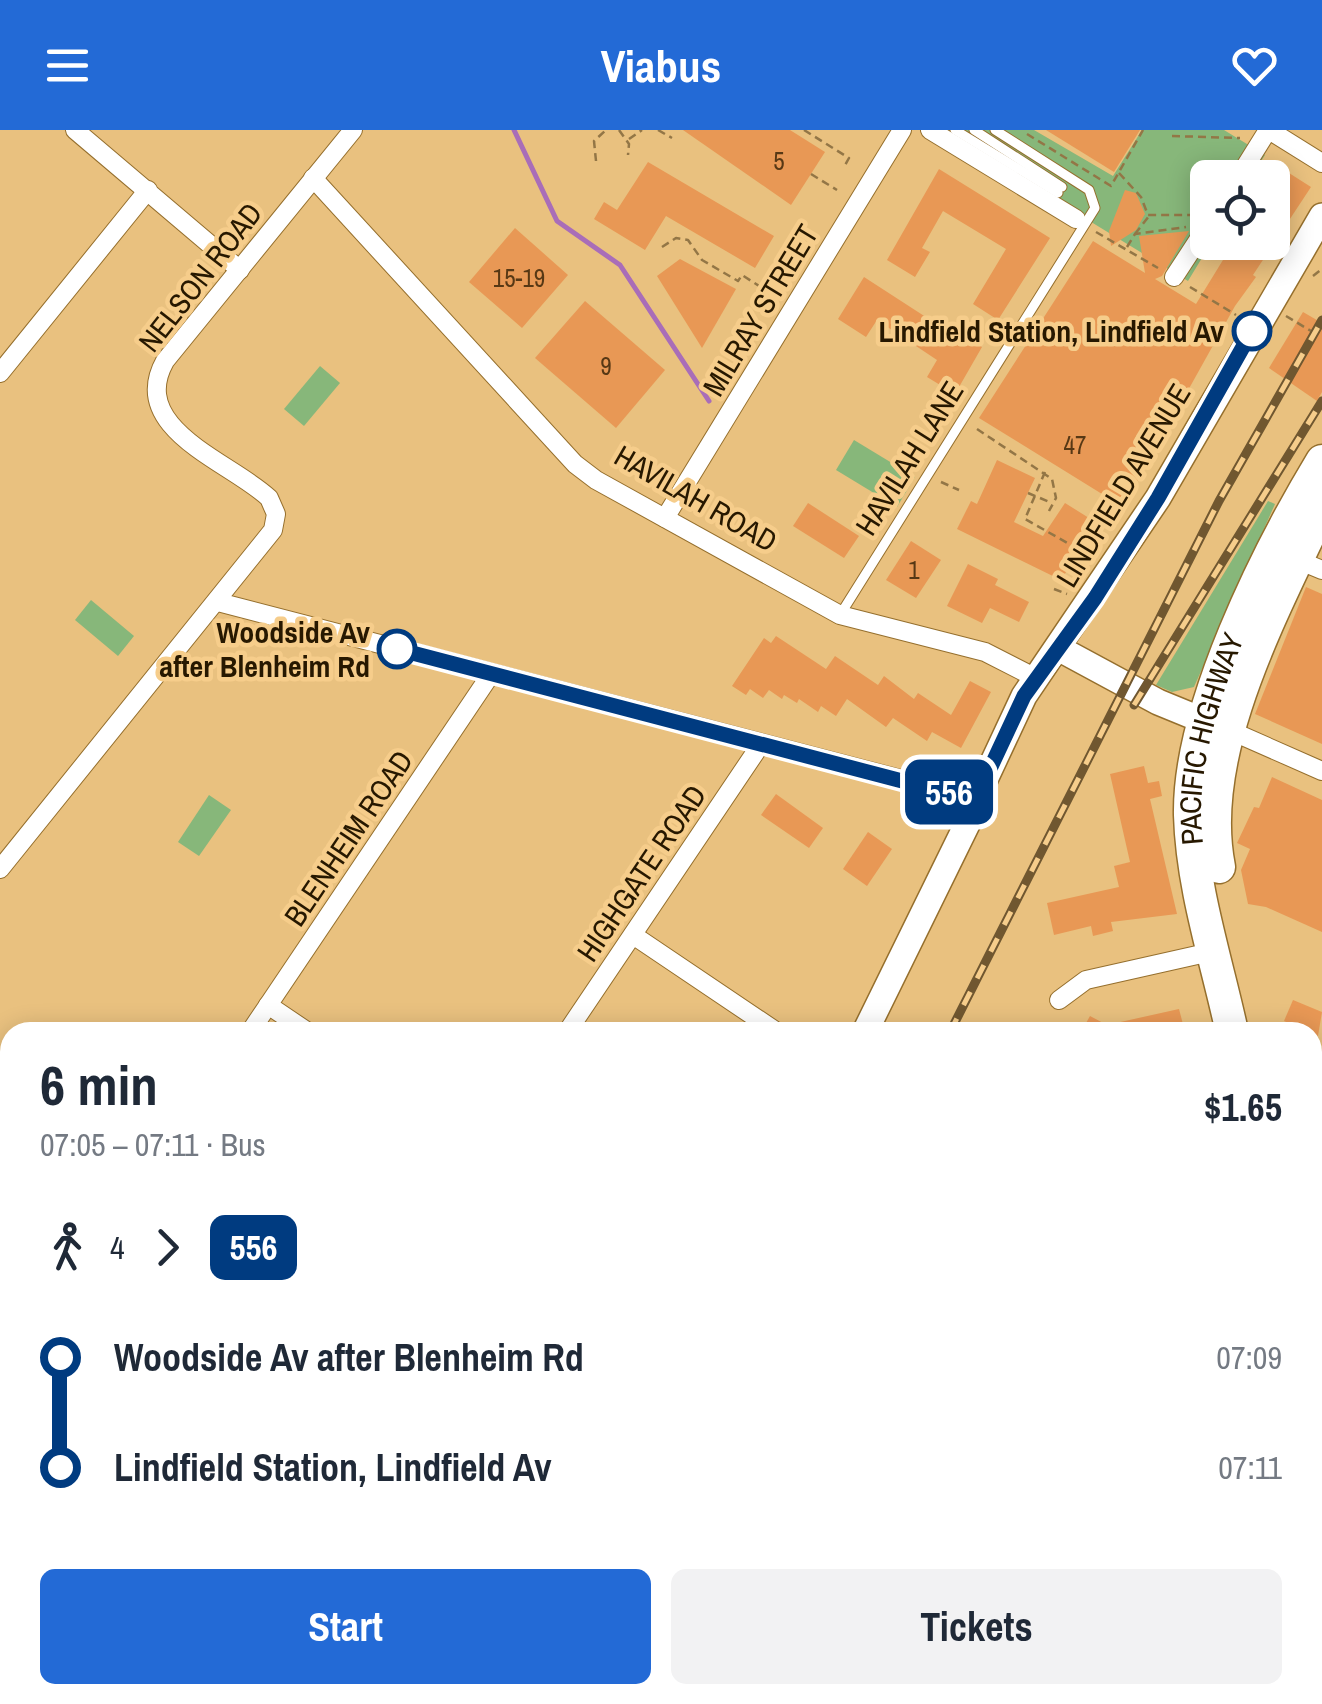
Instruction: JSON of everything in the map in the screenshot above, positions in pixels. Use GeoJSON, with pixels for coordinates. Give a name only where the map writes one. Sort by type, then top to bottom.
{"type":"FeatureCollection","features":[{"type":"Feature","properties":{"kind":"highway","name":"PACIFIC HIGHWAY"},"geometry":{"type":"LineString","coordinates":[[1253,1022],[1214,838],[1216,726],[1274,550],[1322,461]]}},
{"type":"Feature","properties":{"kind":"highway","name":"PACIFIC HIGHWAY"},"geometry":{"type":"LineString","coordinates":[[1230,1022],[1190,819],[1193,769],[1310,565],[1322,508]]}},
{"type":"Feature","properties":{"kind":"street"},"geometry":{"type":"LineString","coordinates":[[75,130],[240,270]]}},
{"type":"Feature","properties":{"kind":"street","name":"NELSON ROAD"},"geometry":{"type":"LineString","coordinates":[[0,869],[270,537],[276,522],[274,506],[263,492],[173,428],[161,411],[156,383],[165,361],[353,130]]}},
{"type":"Feature","properties":{"kind":"street","name":"MILRAY STREET"},"geometry":{"type":"LineString","coordinates":[[664,518],[902,130]]}},
{"type":"Feature","properties":{"kind":"street"},"geometry":{"type":"LineString","coordinates":[[930,130],[1081,223]]}},
{"type":"Feature","properties":{"kind":"street"},"geometry":{"type":"LineString","coordinates":[[1250,160],[1269,130],[1322,164]]}},
{"type":"Feature","properties":{"kind":"street","name":"HAVILAH ROAD"},"geometry":{"type":"LineString","coordinates":[[313,178],[575,464],[840,615],[986,652],[1036,678]]}},
{"type":"Feature","properties":{"kind":"street"},"geometry":{"type":"LineString","coordinates":[[0,374],[148,190]]}},
{"type":"Feature","properties":{"kind":"street","name":"LINDFIELD AVENUE"},"geometry":{"type":"LineString","coordinates":[[870,1022],[971,797],[1036,678],[1058,648],[1083,597],[1158,498],[1322,216]]}},
{"type":"Feature","properties":{"kind":"street"},"geometry":{"type":"LineString","coordinates":[[1174,278],[1190,247]]}},
{"type":"Feature","properties":{"kind":"street"},"geometry":{"type":"LineString","coordinates":[[1083,597],[1087,645],[1099,672]]}},
{"type":"Feature","properties":{"kind":"street"},"geometry":{"type":"LineString","coordinates":[[218,602],[971,797]]}},
{"type":"Feature","properties":{"kind":"street"},"geometry":{"type":"LineString","coordinates":[[1058,648],[1099,672],[1216,726],[1321,767]]}},
{"type":"Feature","properties":{"kind":"street","name":"BLENHEIM ROAD"},"geometry":{"type":"LineString","coordinates":[[257,1022],[492,674]]}},
{"type":"Feature","properties":{"kind":"street","name":"HIGHGATE ROAD"},"geometry":{"type":"LineString","coordinates":[[574,1022],[762,744]]}},
{"type":"Feature","properties":{"kind":"street"},"geometry":{"type":"LineString","coordinates":[[633,935],[762,1022]]}},
{"type":"Feature","properties":{"kind":"street"},"geometry":{"type":"LineString","coordinates":[[1060,1000],[1086,980],[1215,951]]}},
{"type":"Feature","properties":{"kind":"street"},"geometry":{"type":"LineString","coordinates":[[268,1005],[293,1022]]}},
{"type":"Feature","properties":{"kind":"lane"},"geometry":{"type":"LineString","coordinates":[[955,130],[1060,190],[974,130]]}},
{"type":"Feature","properties":{"kind":"lane"},"geometry":{"type":"LineString","coordinates":[[995,130],[1089,190],[1095,208],[1081,223]]}},
{"type":"Feature","properties":{"kind":"lane","name":"HAVILAH LANE"},"geometry":{"type":"LineString","coordinates":[[840,615],[1081,223]]}},
{"type":"Feature","properties":{"kind":"path"},"geometry":{"type":"LineString","coordinates":[[596,160],[594,141],[606,130]]}},
{"type":"Feature","properties":{"kind":"path"},"geometry":{"type":"LineString","coordinates":[[618,130],[627,139],[628,155]]}},
{"type":"Feature","properties":{"kind":"path"},"geometry":{"type":"LineString","coordinates":[[627,139],[638,137],[642,130]]}},
{"type":"Feature","properties":{"kind":"path"},"geometry":{"type":"LineString","coordinates":[[658,130],[672,138]]}},
{"type":"Feature","properties":{"kind":"path"},"geometry":{"type":"LineString","coordinates":[[804,130],[849,158],[844,167]]}},
{"type":"Feature","properties":{"kind":"path"},"geometry":{"type":"LineString","coordinates":[[1020,130],[1112,186],[1144,130]]}},
{"type":"Feature","properties":{"kind":"path"},"geometry":{"type":"LineString","coordinates":[[1172,136],[1242,138]]}},
{"type":"Feature","properties":{"kind":"path"},"geometry":{"type":"LineString","coordinates":[[1119,173],[1141,197],[1148,214]]}},
{"type":"Feature","properties":{"kind":"path"},"geometry":{"type":"LineString","coordinates":[[811,174],[837,190]]}},
{"type":"Feature","properties":{"kind":"path"},"geometry":{"type":"LineString","coordinates":[[1148,214],[1190,215]]}},
{"type":"Feature","properties":{"kind":"path"},"geometry":{"type":"LineString","coordinates":[[1126,248],[1148,214]]}},
{"type":"Feature","properties":{"kind":"path"},"geometry":{"type":"LineString","coordinates":[[1166,230],[1170,214]]}},
{"type":"Feature","properties":{"kind":"path"},"geometry":{"type":"LineString","coordinates":[[1136,234],[1190,227]]}},
{"type":"Feature","properties":{"kind":"path"},"geometry":{"type":"LineString","coordinates":[[662,247],[681,238],[702,260],[738,281],[742,275],[773,295]]}},
{"type":"Feature","properties":{"kind":"path"},"geometry":{"type":"LineString","coordinates":[[1313,276],[1321,266]]}},
{"type":"Feature","properties":{"kind":"path"},"geometry":{"type":"LineString","coordinates":[[764,289],[755,303],[764,309]]}},
{"type":"Feature","properties":{"kind":"path"},"geometry":{"type":"LineString","coordinates":[[1282,314],[1310,331]]}},
{"type":"Feature","properties":{"kind":"path"},"geometry":{"type":"LineString","coordinates":[[977,429],[1045,472],[1056,486],[1050,511]]}},
{"type":"Feature","properties":{"kind":"path"},"geometry":{"type":"LineString","coordinates":[[1045,472],[1024,519],[1096,559]]}},
{"type":"Feature","properties":{"kind":"path"},"geometry":{"type":"LineString","coordinates":[[941,482],[959,490]]}},
{"type":"Feature","properties":{"kind":"path"},"geometry":{"type":"LineString","coordinates":[[1028,494],[1053,504]]}},
{"type":"Feature","properties":{"kind":"path"},"geometry":{"type":"LineString","coordinates":[[1054,589],[1083,597]]}},
{"type":"Feature","properties":{"kind":"green space"},"geometry":{"type":"Polygon","coordinates":[[[940,130],[1034,130],[1113,176],[1142,130],[1224,130],[1265,155],[1262,160],[1190,160],[1190,260],[1201,260],[1188,281],[940,130]]]}},
{"type":"Feature","properties":{"kind":"green space"},"geometry":{"type":"Polygon","coordinates":[[[320,366],[340,383],[304,426],[284,409],[320,366]]]}},
{"type":"Feature","properties":{"kind":"green space"},"geometry":{"type":"Polygon","coordinates":[[[854,440],[915,477],[897,507],[836,470],[854,440]]]}},
{"type":"Feature","properties":{"kind":"green space"},"geometry":{"type":"Polygon","coordinates":[[[1268,501],[1275,504],[1194,687],[1172,692],[1156,685],[1268,501]]]}},
{"type":"Feature","properties":{"kind":"green space"},"geometry":{"type":"Polygon","coordinates":[[[91,600],[134,636],[118,656],[75,620],[91,600]]]}},
{"type":"Feature","properties":{"kind":"green space"},"geometry":{"type":"Polygon","coordinates":[[[209,795],[231,810],[199,856],[178,842],[209,795]]]}},
{"type":"Feature","properties":{"kind":"building"},"geometry":{"type":"Polygon","coordinates":[[[683,130],[790,130],[825,152],[791,205],[683,130]]]}},
{"type":"Feature","properties":{"kind":"building"},"geometry":{"type":"Polygon","coordinates":[[[1046,130],[1140,130],[1114,172],[1046,130]]]}},
{"type":"Feature","properties":{"kind":"building"},"geometry":{"type":"Polygon","coordinates":[[[648,162],[774,236],[755,268],[666,216],[645,250],[594,219],[604,202],[617,210],[648,162]]]}},
{"type":"Feature","properties":{"kind":"building"},"geometry":{"type":"Polygon","coordinates":[[[939,169],[1050,238],[998,320],[973,304],[1006,249],[943,211],[922,248],[930,252],[915,277],[887,260],[939,169]]]}},
{"type":"Feature","properties":{"kind":"building"},"geometry":{"type":"Polygon","coordinates":[[[1290,174],[1311,187],[1290,219],[1290,174]]]}},
{"type":"Feature","properties":{"kind":"building"},"geometry":{"type":"Polygon","coordinates":[[[1125,190],[1136,193],[1145,214],[1136,230],[1111,246],[1109,231],[1125,190]]]}},
{"type":"Feature","properties":{"kind":"building"},"geometry":{"type":"Polygon","coordinates":[[[515,228],[568,275],[522,328],[469,282],[515,228]]]}},
{"type":"Feature","properties":{"kind":"building"},"geometry":{"type":"Polygon","coordinates":[[[1189,231],[1162,276],[1155,279],[1196,304],[1223,260],[1263,260],[1123,507],[979,418],[1093,241],[1145,273],[1139,236],[1189,231]]]}},
{"type":"Feature","properties":{"kind":"building"},"geometry":{"type":"Polygon","coordinates":[[[680,259],[736,289],[702,348],[657,276],[680,259]]]}},
{"type":"Feature","properties":{"kind":"building"},"geometry":{"type":"Polygon","coordinates":[[[864,277],[952,334],[954,330],[982,347],[955,394],[927,377],[937,360],[877,320],[866,337],[838,319],[864,277]]]}},
{"type":"Feature","properties":{"kind":"building"},"geometry":{"type":"Polygon","coordinates":[[[585,301],[665,370],[616,428],[535,358],[585,301]]]}},
{"type":"Feature","properties":{"kind":"building"},"geometry":{"type":"Polygon","coordinates":[[[1303,312],[1322,323],[1322,392],[1317,401],[1269,368],[1303,312]]]}},
{"type":"Feature","properties":{"kind":"building"},"geometry":{"type":"Polygon","coordinates":[[[997,460],[1035,478],[1014,522],[1043,536],[1065,503],[1097,523],[1061,580],[957,529],[971,501],[977,504],[997,460]]]}},
{"type":"Feature","properties":{"kind":"building"},"geometry":{"type":"Polygon","coordinates":[[[808,503],[859,536],[844,558],[793,526],[808,503]]]}},
{"type":"Feature","properties":{"kind":"building"},"geometry":{"type":"Polygon","coordinates":[[[911,541],[941,560],[916,598],[886,580],[911,541]]]}},
{"type":"Feature","properties":{"kind":"building"},"geometry":{"type":"Polygon","coordinates":[[[968,564],[998,579],[995,585],[1029,602],[1019,622],[990,608],[982,623],[947,606],[968,564]]]}},
{"type":"Feature","properties":{"kind":"building"},"geometry":{"type":"Polygon","coordinates":[[[1306,587],[1322,594],[1322,744],[1255,714],[1306,587]]]}},
{"type":"Feature","properties":{"kind":"building"},"geometry":{"type":"Polygon","coordinates":[[[776,636],[826,669],[835,656],[878,685],[884,676],[914,699],[918,693],[951,715],[970,681],[991,692],[961,748],[932,732],[927,741],[893,718],[886,727],[847,699],[836,716],[821,706],[818,712],[799,699],[797,703],[784,695],[782,699],[769,690],[763,698],[750,689],[746,695],[732,686],[764,638],[771,643],[776,636]]]}},
{"type":"Feature","properties":{"kind":"building"},"geometry":{"type":"Polygon","coordinates":[[[1144,766],[1148,783],[1159,781],[1162,796],[1150,799],[1177,914],[1111,922],[1113,931],[1093,936],[1091,926],[1054,935],[1047,903],[1119,887],[1114,866],[1130,862],[1110,774],[1144,766]]]}},
{"type":"Feature","properties":{"kind":"building"},"geometry":{"type":"Polygon","coordinates":[[[1272,777],[1322,800],[1322,932],[1266,907],[1248,904],[1241,870],[1250,849],[1237,843],[1254,807],[1259,808],[1272,777]]]}},
{"type":"Feature","properties":{"kind":"building"},"geometry":{"type":"Polygon","coordinates":[[[776,794],[823,828],[809,848],[761,815],[776,794]]]}},
{"type":"Feature","properties":{"kind":"building"},"geometry":{"type":"Polygon","coordinates":[[[868,832],[892,849],[867,886],[843,869],[868,832]]]}},
{"type":"Feature","properties":{"kind":"building"},"geometry":{"type":"Polygon","coordinates":[[[1293,1000],[1322,1012],[1320,1022],[1284,1021],[1293,1000]]]}},
{"type":"Feature","properties":{"kind":"building"},"geometry":{"type":"Polygon","coordinates":[[[1179,1009],[1182,1022],[1120,1022],[1179,1009]]]}},
{"type":"Feature","properties":{"kind":"waterway"},"geometry":{"type":"LineString","coordinates":[[514,130],[557,221],[620,265],[709,401]]}},
{"type":"Feature","properties":{"kind":"railway"},"geometry":{"type":"LineString","coordinates":[[955,1022],[1219,501],[1322,320]]}},
{"type":"Feature","properties":{"kind":"railway"},"geometry":{"type":"LineString","coordinates":[[1134,705],[1322,401]]}},
{"type":"Feature","properties":{"kind":"bus line","name":"556"},"geometry":{"type":"LineString","coordinates":[[397,649],[929,788],[958,794],[966,785],[981,788],[1024,696],[1095,598],[1158,498],[1252,331]]}},
{"type":"Feature","properties":{"kind":"place","name":"Lindfield Station, Lindfield Av"},"geometry":{"type":"Point","coordinates":[1252,331]}},
{"type":"Feature","properties":{"kind":"place","name":"Woodside Av after Blenheim Rd"},"geometry":{"type":"Point","coordinates":[397,649]}}]}
